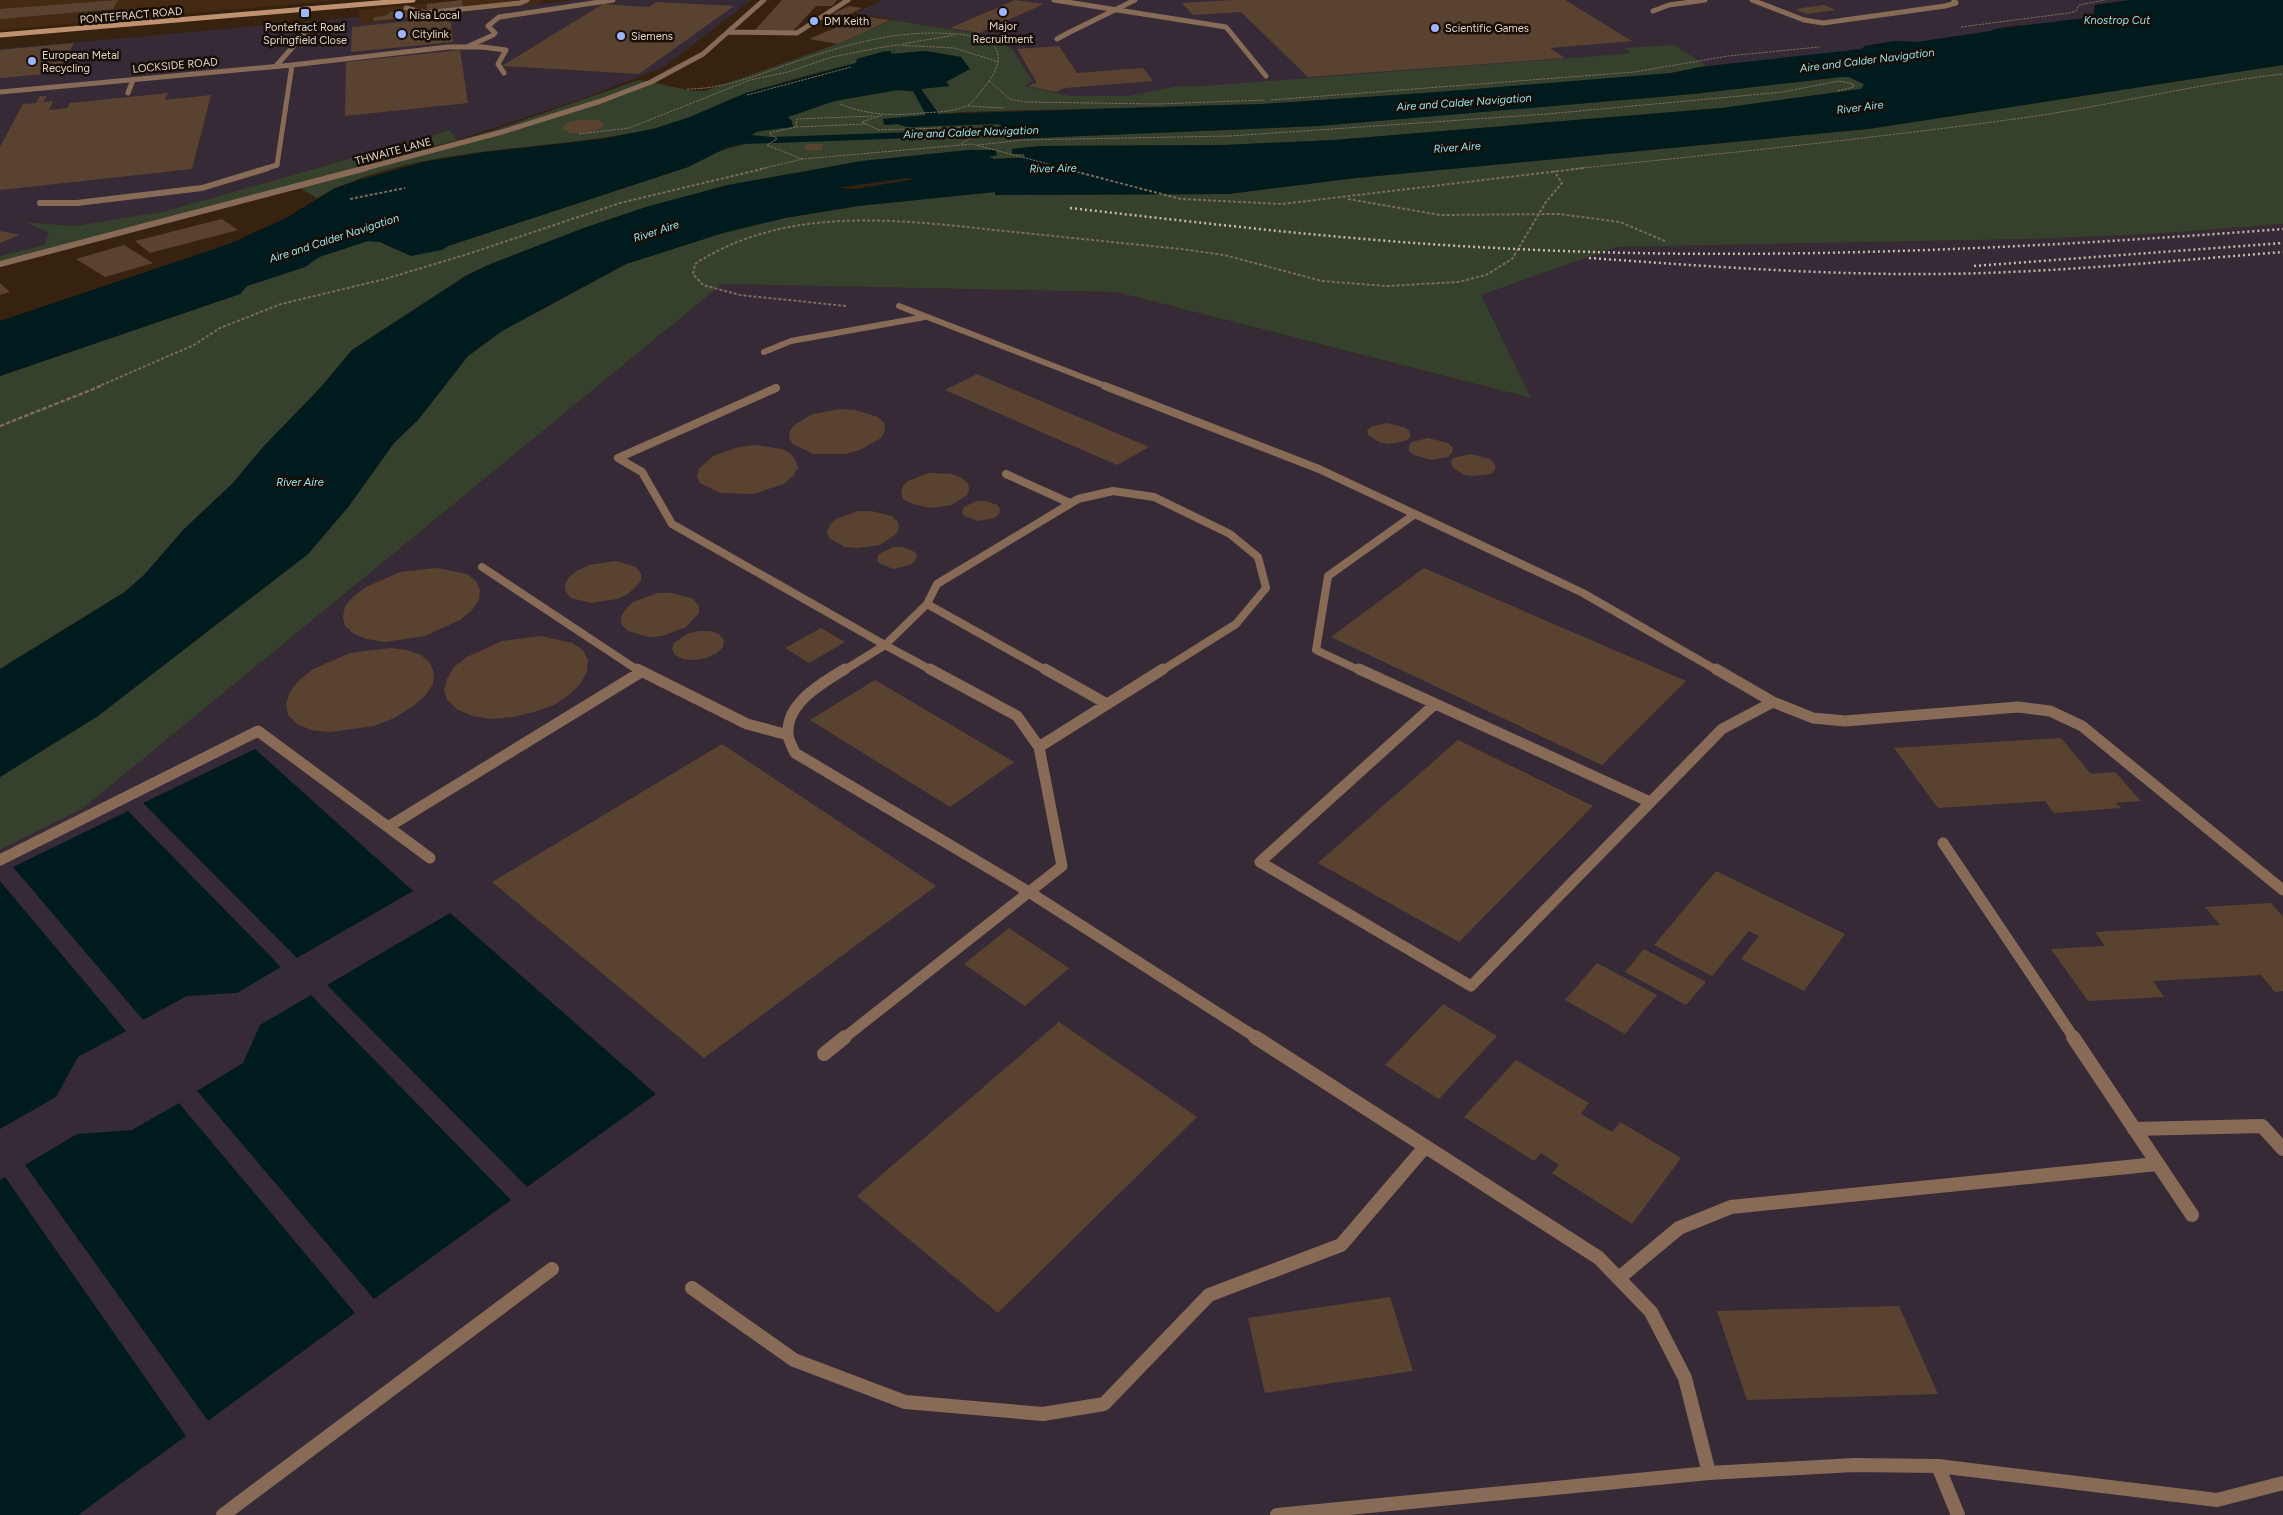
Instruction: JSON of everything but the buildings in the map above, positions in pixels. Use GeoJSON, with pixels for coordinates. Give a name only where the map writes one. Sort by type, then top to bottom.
{"type":"FeatureCollection","features":[{"type":"Feature","properties":{"kind":"main road","name":"PONTEFRACT ROAD"},"geometry":{"type":"LineString","coordinates":[[0,35],[413,0]]}},
{"type":"Feature","properties":{"kind":"street"},"geometry":{"type":"LineString","coordinates":[[396,2],[397,7],[414,9],[425,13],[483,3],[514,0]]}},
{"type":"Feature","properties":{"kind":"street"},"geometry":{"type":"LineString","coordinates":[[454,4],[520,3],[527,0]]}},
{"type":"Feature","properties":{"kind":"street"},"geometry":{"type":"LineString","coordinates":[[469,46],[493,35],[495,33],[488,26],[499,18],[613,0]]}},
{"type":"Feature","properties":{"kind":"street","name":"THWAITE LANE"},"geometry":{"type":"LineString","coordinates":[[0,264],[502,132],[650,82],[696,60],[764,0]]}},
{"type":"Feature","properties":{"kind":"street"},"geometry":{"type":"LineString","coordinates":[[728,32],[797,33],[848,0]]}},
{"type":"Feature","properties":{"kind":"street"},"geometry":{"type":"LineString","coordinates":[[1054,0],[1226,27],[1266,76]]}},
{"type":"Feature","properties":{"kind":"street"},"geometry":{"type":"LineString","coordinates":[[1057,39],[1135,0]]}},
{"type":"Feature","properties":{"kind":"street"},"geometry":{"type":"LineString","coordinates":[[1653,11],[1658,7],[1704,0]]}},
{"type":"Feature","properties":{"kind":"street"},"geometry":{"type":"LineString","coordinates":[[1752,0],[1804,20],[1823,23],[1945,6],[1956,3],[1954,0]]}},
{"type":"Feature","properties":{"kind":"street"},"geometry":{"type":"LineString","coordinates":[[406,8],[426,6]]}},
{"type":"Feature","properties":{"kind":"street"},"geometry":{"type":"LineString","coordinates":[[276,66],[305,33],[322,26]]}},
{"type":"Feature","properties":{"kind":"street","name":"LOCKSIDE ROAD"},"geometry":{"type":"LineString","coordinates":[[0,92],[292,65],[469,46],[506,50],[498,64],[504,73]]}},
{"type":"Feature","properties":{"kind":"street"},"geometry":{"type":"LineString","coordinates":[[40,203],[77,203],[202,188],[232,181],[277,165],[292,65]]}},
{"type":"Feature","properties":{"kind":"street"},"geometry":{"type":"LineString","coordinates":[[128,93],[133,80]]}},
{"type":"Feature","properties":{"kind":"street"},"geometry":{"type":"LineString","coordinates":[[899,306],[1319,469],[1583,593],[1773,702],[1813,718],[1845,721],[2018,708],[2050,711],[2082,726],[2283,890]]}},
{"type":"Feature","properties":{"kind":"street"},"geometry":{"type":"LineString","coordinates":[[764,352],[791,342],[926,317]]}},
{"type":"Feature","properties":{"kind":"street"},"geometry":{"type":"LineString","coordinates":[[776,388],[618,458],[642,472],[672,524],[885,645],[1017,716],[1039,747],[1062,866],[824,1054]]}},
{"type":"Feature","properties":{"kind":"street"},"geometry":{"type":"LineString","coordinates":[[1006,474],[1070,503]]}},
{"type":"Feature","properties":{"kind":"street"},"geometry":{"type":"LineString","coordinates":[[1039,747],[1236,624],[1266,588],[1258,557],[1230,534],[1154,497],[1113,491],[1078,498],[936,584],[928,604],[885,645],[823,683],[804,698],[791,716],[788,735],[795,753],[1029,892],[1599,1258],[1651,1312],[1685,1378],[1709,1473]]}},
{"type":"Feature","properties":{"kind":"street"},"geometry":{"type":"LineString","coordinates":[[1415,514],[1328,576],[1316,650],[1650,802]]}},
{"type":"Feature","properties":{"kind":"street"},"geometry":{"type":"LineString","coordinates":[[482,567],[641,672],[747,724],[788,735]]}},
{"type":"Feature","properties":{"kind":"street"},"geometry":{"type":"LineString","coordinates":[[928,604],[1107,704]]}},
{"type":"Feature","properties":{"kind":"street"},"geometry":{"type":"LineString","coordinates":[[388,827],[641,672]]}},
{"type":"Feature","properties":{"kind":"street"},"geometry":{"type":"LineString","coordinates":[[1435,704],[1260,862],[1471,986],[1722,729],[1773,702]]}},
{"type":"Feature","properties":{"kind":"street"},"geometry":{"type":"LineString","coordinates":[[0,860],[258,731],[430,858]]}},
{"type":"Feature","properties":{"kind":"street"},"geometry":{"type":"LineString","coordinates":[[1943,843],[2192,1215]]}},
{"type":"Feature","properties":{"kind":"street"},"geometry":{"type":"LineString","coordinates":[[2134,1129],[2262,1126],[2283,1149]]}},
{"type":"Feature","properties":{"kind":"street"},"geometry":{"type":"LineString","coordinates":[[692,1288],[794,1360],[904,1402],[1043,1414],[1104,1404],[1208,1295],[1341,1245],[1425,1147]]}},
{"type":"Feature","properties":{"kind":"street"},"geometry":{"type":"LineString","coordinates":[[1619,1278],[1679,1228],[1730,1207],[2157,1164]]}},
{"type":"Feature","properties":{"kind":"street"},"geometry":{"type":"LineString","coordinates":[[222,1515],[552,1269]]}},
{"type":"Feature","properties":{"kind":"street"},"geometry":{"type":"LineString","coordinates":[[1277,1515],[1709,1473],[1854,1465],[1938,1466],[2217,1500],[2283,1483]]}},
{"type":"Feature","properties":{"kind":"street"},"geometry":{"type":"LineString","coordinates":[[1938,1466],[1958,1515]]}},
{"type":"Feature","properties":{"kind":"path"},"geometry":{"type":"LineString","coordinates":[[1954,28],[2069,13],[2076,11],[2079,5],[2105,0]]}},
{"type":"Feature","properties":{"kind":"path"},"geometry":{"type":"LineString","coordinates":[[650,82],[701,90],[730,84],[824,52],[877,39],[919,32],[962,34],[986,40],[993,44],[999,55],[999,62],[989,81],[968,106]]}},
{"type":"Feature","properties":{"kind":"path"},"geometry":{"type":"LineString","coordinates":[[572,134],[629,128],[750,80],[788,72],[832,57],[932,37],[962,34]]}},
{"type":"Feature","properties":{"kind":"path"},"geometry":{"type":"LineString","coordinates":[[897,45],[954,48],[999,62]]}},
{"type":"Feature","properties":{"kind":"path"},"geometry":{"type":"LineString","coordinates":[[989,81],[1010,99],[1025,102],[1157,104],[1264,100],[1634,72],[1728,56],[1824,46]]}},
{"type":"Feature","properties":{"kind":"path"},"geometry":{"type":"LineString","coordinates":[[748,95],[851,68]]}},
{"type":"Feature","properties":{"kind":"path"},"geometry":{"type":"LineString","coordinates":[[977,145],[1169,196],[1200,201],[1264,203],[1338,199],[1460,181],[1833,142],[2017,119],[2283,74]]}},
{"type":"Feature","properties":{"kind":"path"},"geometry":{"type":"LineString","coordinates":[[0,426],[103,385],[194,345],[220,328],[281,304],[385,279],[468,254],[620,203],[803,160],[961,144],[977,145],[1023,140],[1230,136],[1547,114],[1783,92],[1840,81],[1853,84],[1854,87],[1837,91]]}},
{"type":"Feature","properties":{"kind":"path"},"geometry":{"type":"LineString","coordinates":[[840,104],[858,111],[885,114],[942,111],[968,106],[1004,108]]}},
{"type":"Feature","properties":{"kind":"path"},"geometry":{"type":"LineString","coordinates":[[885,114],[862,122],[879,130],[973,129],[981,132],[961,144]]}},
{"type":"Feature","properties":{"kind":"path"},"geometry":{"type":"LineString","coordinates":[[796,127],[797,119],[878,116]]}},
{"type":"Feature","properties":{"kind":"path"},"geometry":{"type":"LineString","coordinates":[[803,160],[767,145],[777,139],[769,133],[771,131],[796,127],[866,124]]}},
{"type":"Feature","properties":{"kind":"path"},"geometry":{"type":"LineString","coordinates":[[851,306],[740,295],[703,285],[693,274],[694,264],[718,248],[765,232],[816,222],[872,219],[1181,249],[1224,255],[1322,281],[1386,286],[1458,282],[1486,275],[1512,259],[1537,215],[1562,183],[1554,171]]}},
{"type":"Feature","properties":{"kind":"path"},"geometry":{"type":"LineString","coordinates":[[1338,199],[1361,200],[1440,215],[1491,213],[1512,216],[1559,214],[1620,222],[1665,240]]}},
{"type":"Feature","properties":{"kind":"shaded area"},"geometry":{"type":"Polygon","coordinates":[[[0,0],[339,0],[0,30],[0,0]]]}},
{"type":"Feature","properties":{"kind":"shaded area"},"geometry":{"type":"Polygon","coordinates":[[[467,0],[543,0],[538,5],[360,24],[359,10],[467,0]]]}},
{"type":"Feature","properties":{"kind":"shaded area"},"geometry":{"type":"Polygon","coordinates":[[[578,0],[751,0],[664,67],[581,99],[457,140],[449,130],[166,211],[74,226],[27,222],[50,233],[44,245],[0,256],[0,49],[359,17],[360,24],[578,0]]]}},
{"type":"Feature","properties":{"kind":"shaded area"},"geometry":{"type":"Polygon","coordinates":[[[883,0],[2130,0],[2095,5],[2093,17],[2029,26],[2015,25],[1992,31],[1917,42],[1895,41],[1865,46],[1862,49],[1804,57],[1700,67],[1671,73],[1262,104],[1054,110],[947,29],[855,13],[883,0]]]}},
{"type":"Feature","properties":{"kind":"shaded area"},"geometry":{"type":"Polygon","coordinates":[[[2283,224],[2283,1515],[0,1515],[0,850],[82,809],[722,284],[1116,292],[1530,398],[1480,295],[1617,247],[2029,239],[2153,234],[2283,224]]]}},
{"type":"Feature","properties":{"kind":"green space"},"geometry":{"type":"Polygon","coordinates":[[[893,20],[990,36],[1012,49],[1032,81],[1025,86],[1070,96],[1129,96],[1178,86],[1203,86],[1573,58],[1631,53],[1625,48],[1674,45],[1707,66],[1671,73],[1548,84],[1262,104],[964,112],[883,119],[885,125],[897,124],[907,127],[998,124],[1003,126],[972,136],[994,135],[1013,139],[1319,126],[1693,94],[1841,77],[1849,77],[1864,84],[1864,86],[1861,89],[1722,108],[1334,140],[1225,145],[1040,146],[1012,149],[1024,154],[1025,157],[994,159],[988,157],[992,155],[969,150],[862,161],[728,185],[646,207],[584,228],[467,275],[352,350],[321,387],[264,446],[233,483],[184,529],[144,575],[124,592],[0,669],[0,376],[240,294],[247,286],[305,267],[319,257],[368,241],[380,242],[395,249],[442,250],[448,246],[688,167],[717,152],[745,144],[759,137],[753,136],[752,133],[773,129],[788,117],[834,101],[898,90],[924,93],[921,89],[935,86],[942,87],[946,82],[969,69],[961,57],[925,51],[899,54],[884,51],[856,63],[735,97],[677,122],[652,129],[610,137],[438,158],[396,167],[355,180],[317,198],[295,185],[492,131],[639,80],[694,91],[705,91],[832,46],[893,20]]]}},
{"type":"Feature","properties":{"kind":"green space"},"geometry":{"type":"Polygon","coordinates":[[[2283,65],[2283,224],[2153,234],[2029,239],[1617,247],[1481,295],[1531,398],[1116,292],[722,284],[82,809],[0,850],[0,777],[98,716],[308,554],[349,506],[394,443],[418,420],[468,356],[502,331],[626,264],[723,233],[785,218],[858,206],[995,192],[995,195],[1228,194],[1356,178],[1868,129],[2283,65]]]}},
{"type":"Feature","properties":{"kind":"green space"},"geometry":{"type":"Polygon","coordinates":[[[450,130],[457,140],[116,233],[0,261],[0,256],[44,245],[49,233],[25,222],[74,226],[166,211],[450,130]]]}},
{"type":"Feature","properties":{"kind":"water"},"geometry":{"type":"Polygon","coordinates":[[[2130,0],[2283,0],[2283,65],[1868,129],[1356,178],[1228,194],[995,195],[995,192],[858,206],[785,218],[723,233],[626,264],[502,331],[468,356],[418,420],[394,443],[349,506],[308,554],[98,716],[0,777],[0,669],[125,592],[144,575],[184,529],[233,483],[264,446],[321,387],[352,350],[467,275],[584,228],[646,207],[728,185],[862,161],[969,150],[996,150],[997,155],[989,157],[994,159],[1020,158],[1025,157],[1024,154],[1012,154],[1012,149],[1040,146],[1225,145],[1334,140],[1722,108],[1861,89],[1864,84],[1849,77],[1841,77],[1693,94],[1319,126],[1013,139],[994,135],[745,144],[728,147],[688,167],[448,246],[442,250],[411,256],[380,242],[368,241],[319,257],[305,267],[247,286],[240,294],[0,376],[0,321],[229,244],[286,218],[335,188],[423,162],[485,152],[602,139],[653,129],[690,117],[746,93],[856,63],[857,59],[887,51],[891,51],[891,54],[924,51],[961,57],[970,69],[946,82],[950,86],[921,89],[939,114],[1262,104],[1671,73],[1700,67],[1861,49],[1865,46],[1895,41],[1917,42],[1994,29],[2093,17],[2095,5],[2130,0]],[[898,90],[834,101],[788,117],[792,121],[793,127],[759,131],[751,135],[772,137],[970,130],[1003,126],[998,124],[907,127],[897,124],[884,125],[883,119],[926,115],[913,91],[898,90]],[[908,178],[836,188],[855,189],[916,179],[908,178]]]}},
{"type":"Feature","properties":{"kind":"water"},"geometry":{"type":"Polygon","coordinates":[[[255,749],[413,891],[297,958],[143,803],[255,749]]]}},
{"type":"Feature","properties":{"kind":"water"},"geometry":{"type":"Polygon","coordinates":[[[128,811],[281,967],[237,993],[187,996],[143,1020],[13,867],[128,811]]]}},
{"type":"Feature","properties":{"kind":"water"},"geometry":{"type":"Polygon","coordinates":[[[0,881],[126,1031],[78,1057],[56,1097],[0,1129],[0,881]]]}},
{"type":"Feature","properties":{"kind":"water"},"geometry":{"type":"Polygon","coordinates":[[[450,913],[656,1094],[527,1187],[327,985],[450,913]]]}},
{"type":"Feature","properties":{"kind":"water"},"geometry":{"type":"Polygon","coordinates":[[[311,995],[511,1200],[374,1299],[197,1091],[243,1063],[260,1025],[311,995]]]}},
{"type":"Feature","properties":{"kind":"water"},"geometry":{"type":"Polygon","coordinates":[[[179,1103],[355,1313],[208,1421],[25,1165],[77,1134],[132,1130],[179,1103]]]}},
{"type":"Feature","properties":{"kind":"water"},"geometry":{"type":"Polygon","coordinates":[[[5,1177],[186,1436],[78,1515],[0,1515],[0,1180],[5,1177]]]}},
{"type":"Feature","properties":{"kind":"railway"},"geometry":{"type":"LineString","coordinates":[[1070,208],[1283,231],[1442,245],[1594,252],[1693,254],[1890,251],[1988,247],[2283,229]]}},
{"type":"Feature","properties":{"kind":"railway"},"geometry":{"type":"LineString","coordinates":[[1974,266],[2283,243]]}},
{"type":"Feature","properties":{"kind":"railway"},"geometry":{"type":"LineString","coordinates":[[1589,258],[1719,267],[1936,274],[2066,269],[2283,252]]}},
{"type":"Feature","properties":{"kind":"place","name":"Major Recruitment"},"geometry":{"type":"Point","coordinates":[1003,12]}},
{"type":"Feature","properties":{"kind":"place","name":"Pontefract Road Springfield Close"},"geometry":{"type":"Point","coordinates":[305,13]}},
{"type":"Feature","properties":{"kind":"place","name":"Nisa Local"},"geometry":{"type":"Point","coordinates":[399,15]}},
{"type":"Feature","properties":{"kind":"place","name":"DM Keith"},"geometry":{"type":"Point","coordinates":[814,21]}},
{"type":"Feature","properties":{"kind":"place","name":"Scientific Games"},"geometry":{"type":"Point","coordinates":[1435,28]}},
{"type":"Feature","properties":{"kind":"place","name":"Citylink"},"geometry":{"type":"Point","coordinates":[402,34]}},
{"type":"Feature","properties":{"kind":"place","name":"Siemens"},"geometry":{"type":"Point","coordinates":[621,36]}},
{"type":"Feature","properties":{"kind":"place","name":"European Metal Recycling"},"geometry":{"type":"Point","coordinates":[32,61]}},
{"type":"Feature","properties":{"kind":"water label","name":"Knostrop Cut"},"geometry":{"type":"Point","coordinates":[2117,20]}},
{"type":"Feature","properties":{"kind":"water label","name":"Aire and Calder Navigation"},"geometry":{"type":"Point","coordinates":[1867,60]}},
{"type":"Feature","properties":{"kind":"water label","name":"Aire and Calder Navigation"},"geometry":{"type":"Point","coordinates":[1464,102]}},
{"type":"Feature","properties":{"kind":"water label","name":"River Aire"},"geometry":{"type":"Point","coordinates":[1860,107]}},
{"type":"Feature","properties":{"kind":"water label","name":"Aire and Calder Navigation"},"geometry":{"type":"Point","coordinates":[971,132]}},
{"type":"Feature","properties":{"kind":"water label","name":"River Aire"},"geometry":{"type":"Point","coordinates":[1457,147]}},
{"type":"Feature","properties":{"kind":"water label","name":"River Aire"},"geometry":{"type":"Point","coordinates":[1053,168]}},
{"type":"Feature","properties":{"kind":"water label","name":"River Aire"},"geometry":{"type":"Point","coordinates":[656,231]}},
{"type":"Feature","properties":{"kind":"water label","name":"Aire and Calder Navigation"},"geometry":{"type":"Point","coordinates":[334,238]}},
{"type":"Feature","properties":{"kind":"water label","name":"River Aire"},"geometry":{"type":"Point","coordinates":[300,482]}}]}
